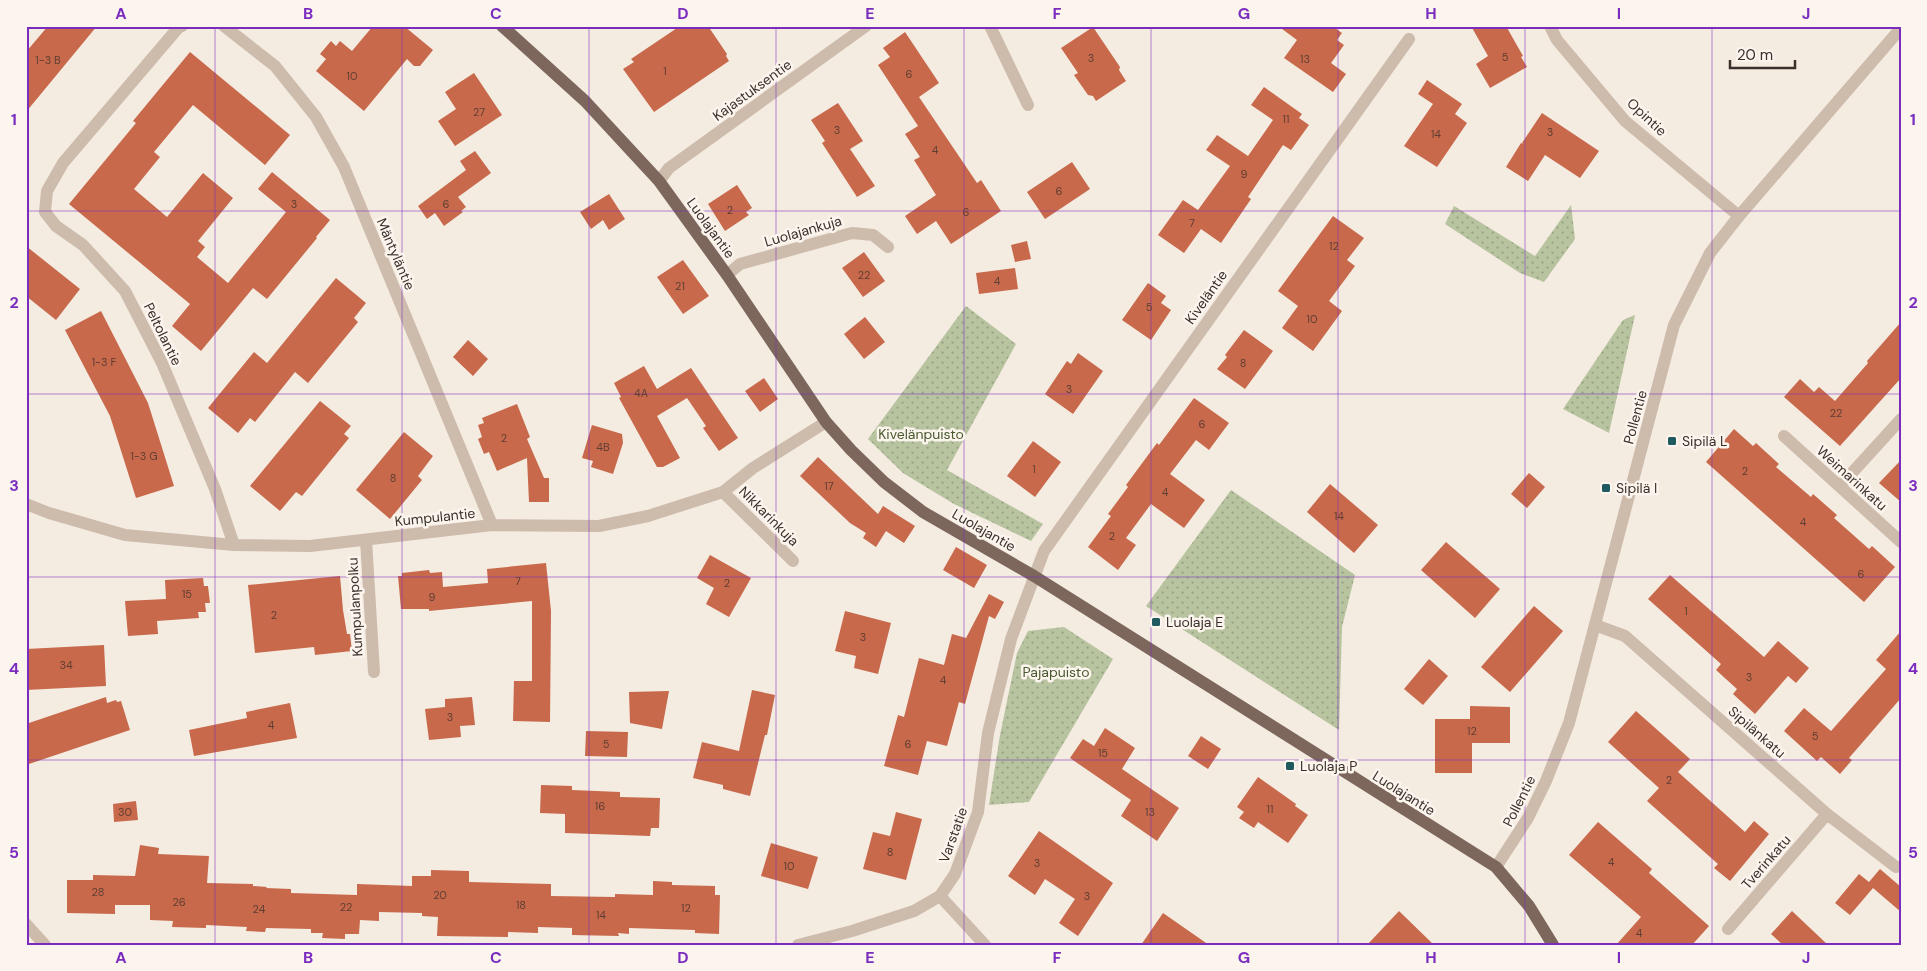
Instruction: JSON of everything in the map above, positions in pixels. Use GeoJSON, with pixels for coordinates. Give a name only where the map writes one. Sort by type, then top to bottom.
{"type":"FeatureCollection","features":[{"type":"Feature","properties":{"kind":"main road","name":"Luolajantie"},"geometry":{"type":"LineString","coordinates":[[502,26],[586,101],[659,181],[727,275],[826,422],[884,482],[923,512],[1034,576],[1496,867],[1529,906],[1553,945]]}},
{"type":"Feature","properties":{"kind":"street","name":"Peltolantie"},"geometry":{"type":"LineString","coordinates":[[182,26],[178,28],[63,163],[47,191],[45,212],[56,226],[83,245],[125,291],[162,363],[215,489],[234,545]]}},
{"type":"Feature","properties":{"kind":"street","name":"Mäntyläntie"},"geometry":{"type":"LineString","coordinates":[[224,26],[274,66],[316,117],[344,168],[492,525]]}},
{"type":"Feature","properties":{"kind":"street","name":"Kajastuksentie"},"geometry":{"type":"LineString","coordinates":[[659,181],[669,168],[866,26]]}},
{"type":"Feature","properties":{"kind":"street"},"geometry":{"type":"LineString","coordinates":[[990,26],[1028,105]]}},
{"type":"Feature","properties":{"kind":"street","name":"Opintie"},"geometry":{"type":"LineString","coordinates":[[1550,26],[1557,40],[1625,121],[1739,216]]}},
{"type":"Feature","properties":{"kind":"street","name":"Pollentie"},"geometry":{"type":"LineString","coordinates":[[1496,867],[1528,818],[1569,723],[1674,325],[1710,253],[1739,216],[1901,28]]}},
{"type":"Feature","properties":{"kind":"street","name":"Kiveläntie"},"geometry":{"type":"LineString","coordinates":[[1034,576],[1044,552],[1409,39]]}},
{"type":"Feature","properties":{"kind":"street","name":"Luolajankuja"},"geometry":{"type":"LineString","coordinates":[[727,275],[740,264],[852,233],[873,235],[888,247]]}},
{"type":"Feature","properties":{"kind":"street"},"geometry":{"type":"LineString","coordinates":[[1840,486],[1901,419]]}},
{"type":"Feature","properties":{"kind":"street","name":"Kumpulantie"},"geometry":{"type":"LineString","coordinates":[[26,504],[49,513],[125,535],[234,545],[310,546],[492,525],[598,526],[648,516],[723,492],[753,468],[826,422]]}},
{"type":"Feature","properties":{"kind":"street","name":"Weimarinkatu"},"geometry":{"type":"LineString","coordinates":[[1784,436],[1901,542]]}},
{"type":"Feature","properties":{"kind":"street","name":"Nikkarinkuja"},"geometry":{"type":"LineString","coordinates":[[723,492],[793,561]]}},
{"type":"Feature","properties":{"kind":"street","name":"Kumpulanpolku"},"geometry":{"type":"LineString","coordinates":[[366,540],[374,672]]}},
{"type":"Feature","properties":{"kind":"street","name":"Varstatie"},"geometry":{"type":"LineString","coordinates":[[798,945],[852,931],[914,911],[940,896],[955,874],[978,812],[988,733],[1011,639],[1034,576]]}},
{"type":"Feature","properties":{"kind":"street","name":"Sipilänkatu"},"geometry":{"type":"LineString","coordinates":[[1595,625],[1625,636],[1827,814],[1896,867]]}},
{"type":"Feature","properties":{"kind":"street","name":"Tverinkatu"},"geometry":{"type":"LineString","coordinates":[[1728,929],[1827,814]]}},
{"type":"Feature","properties":{"kind":"street"},"geometry":{"type":"LineString","coordinates":[[940,896],[985,945]]}},
{"type":"Feature","properties":{"kind":"street"},"geometry":{"type":"LineString","coordinates":[[26,924],[45,945]]}},
{"type":"Feature","properties":{"kind":"green space"},"geometry":{"type":"Polygon","coordinates":[[[1571,205],[1575,239],[1544,282],[1520,273],[1445,224],[1454,206],[1535,256],[1571,205]]]}},
{"type":"Feature","properties":{"kind":"green space","name":"Kivelänpuisto"},"geometry":{"type":"Polygon","coordinates":[[[966,306],[1016,344],[947,470],[1043,524],[1031,541],[954,504],[903,473],[868,439],[966,306]]]}},
{"type":"Feature","properties":{"kind":"green space"},"geometry":{"type":"Polygon","coordinates":[[[1635,315],[1609,433],[1563,409],[1623,320],[1635,315]]]}},
{"type":"Feature","properties":{"kind":"green space"},"geometry":{"type":"Polygon","coordinates":[[[1231,490],[1355,575],[1342,627],[1339,730],[1146,606],[1231,490]]]}},
{"type":"Feature","properties":{"kind":"green space","name":"Pajapuisto"},"geometry":{"type":"Polygon","coordinates":[[[1064,627],[1113,659],[1029,802],[989,805],[1000,735],[1017,653],[1028,631],[1064,627]]]}},
{"type":"Feature","properties":{"kind":"building"},"geometry":{"type":"Polygon","coordinates":[[[48,26],[97,26],[26,112],[26,52],[48,26]]]}},
{"type":"Feature","properties":{"kind":"building"},"geometry":{"type":"Polygon","coordinates":[[[373,26],[404,26],[433,50],[420,66],[414,66],[407,59],[364,111],[316,71],[326,59],[320,54],[331,41],[336,46],[340,41],[352,51],[373,26]]]}},
{"type":"Feature","properties":{"kind":"building"},"geometry":{"type":"Polygon","coordinates":[[[680,26],[708,26],[727,54],[726,56],[729,61],[654,112],[623,69],[634,62],[631,59],[680,26]]]}},
{"type":"Feature","properties":{"kind":"building"},"geometry":{"type":"Polygon","coordinates":[[[1278,26],[1332,26],[1342,33],[1337,40],[1344,45],[1331,63],[1346,74],[1333,92],[1284,58],[1297,40],[1278,26]]]}},
{"type":"Feature","properties":{"kind":"building"},"geometry":{"type":"Polygon","coordinates":[[[1471,26],[1506,26],[1527,67],[1490,88],[1476,64],[1488,56],[1471,26]]]}},
{"type":"Feature","properties":{"kind":"building"},"geometry":{"type":"Polygon","coordinates":[[[1093,27],[1120,67],[1119,70],[1126,81],[1096,101],[1093,96],[1088,95],[1074,75],[1078,73],[1061,48],[1093,27]]]}},
{"type":"Feature","properties":{"kind":"building"},"geometry":{"type":"Polygon","coordinates":[[[905,32],[939,83],[919,97],[977,183],[981,180],[1001,211],[951,244],[936,221],[917,234],[905,216],[936,195],[914,160],[920,157],[905,134],[918,126],[878,65],[890,57],[883,48],[905,32]]]}},
{"type":"Feature","properties":{"kind":"building"},"geometry":{"type":"Polygon","coordinates":[[[190,52],[290,135],[265,165],[193,105],[154,152],[160,157],[134,189],[167,217],[203,173],[233,198],[198,241],[205,247],[197,257],[228,283],[286,212],[258,189],[272,172],[330,220],[267,299],[253,288],[201,351],[172,326],[190,304],[69,204],[136,123],[133,121],[190,52]]]}},
{"type":"Feature","properties":{"kind":"building"},"geometry":{"type":"Polygon","coordinates":[[[474,73],[502,115],[455,146],[438,121],[456,109],[445,92],[474,73]]]}},
{"type":"Feature","properties":{"kind":"building"},"geometry":{"type":"Polygon","coordinates":[[[1427,80],[1462,104],[1455,114],[1467,123],[1437,167],[1404,146],[1433,104],[1418,94],[1427,80]]]}},
{"type":"Feature","properties":{"kind":"building"},"geometry":{"type":"Polygon","coordinates":[[[1264,87],[1302,114],[1299,118],[1309,125],[1291,150],[1283,145],[1248,197],[1251,199],[1221,243],[1201,229],[1184,253],[1158,235],[1183,200],[1198,210],[1230,166],[1206,150],[1217,135],[1248,156],[1273,120],[1251,105],[1264,87]]]}},
{"type":"Feature","properties":{"kind":"building"},"geometry":{"type":"Polygon","coordinates":[[[838,103],[863,141],[850,149],[875,186],[857,197],[822,143],[825,141],[811,120],[838,103]]]}},
{"type":"Feature","properties":{"kind":"building"},"geometry":{"type":"Polygon","coordinates":[[[1542,113],[1599,151],[1580,178],[1545,155],[1528,181],[1506,167],[1542,113]]]}},
{"type":"Feature","properties":{"kind":"building"},"geometry":{"type":"Polygon","coordinates":[[[475,151],[491,173],[458,197],[466,207],[461,211],[463,212],[444,226],[435,213],[427,219],[418,206],[466,170],[460,161],[475,151]]]}},
{"type":"Feature","properties":{"kind":"building"},"geometry":{"type":"Polygon","coordinates":[[[1072,162],[1090,189],[1045,219],[1027,192],[1072,162]]]}},
{"type":"Feature","properties":{"kind":"building"},"geometry":{"type":"Polygon","coordinates":[[[737,185],[752,208],[746,212],[749,215],[725,231],[708,204],[737,185]]]}},
{"type":"Feature","properties":{"kind":"building"},"geometry":{"type":"Polygon","coordinates":[[[609,194],[625,219],[609,230],[603,220],[591,229],[580,212],[609,194]]]}},
{"type":"Feature","properties":{"kind":"building"},"geometry":{"type":"Polygon","coordinates":[[[1333,216],[1364,238],[1347,260],[1355,266],[1329,301],[1342,311],[1313,351],[1282,328],[1298,306],[1278,291],[1333,216]]]}},
{"type":"Feature","properties":{"kind":"building"},"geometry":{"type":"Polygon","coordinates":[[[1027,241],[1031,259],[1015,262],[1011,245],[1027,241]]]}},
{"type":"Feature","properties":{"kind":"building"},"geometry":{"type":"Polygon","coordinates":[[[26,246],[80,289],[56,320],[26,296],[26,246]]]}},
{"type":"Feature","properties":{"kind":"building"},"geometry":{"type":"Polygon","coordinates":[[[864,252],[885,281],[863,297],[842,268],[864,252]]]}},
{"type":"Feature","properties":{"kind":"building"},"geometry":{"type":"Polygon","coordinates":[[[683,260],[709,296],[683,314],[657,277],[683,260]]]}},
{"type":"Feature","properties":{"kind":"building"},"geometry":{"type":"Polygon","coordinates":[[[1015,268],[1018,289],[979,294],[976,273],[1015,268]]]}},
{"type":"Feature","properties":{"kind":"building"},"geometry":{"type":"Polygon","coordinates":[[[336,278],[366,303],[354,318],[358,322],[308,383],[295,372],[255,422],[250,418],[238,433],[208,408],[254,352],[267,363],[336,278]]]}},
{"type":"Feature","properties":{"kind":"building"},"geometry":{"type":"Polygon","coordinates":[[[1148,283],[1166,296],[1161,303],[1171,310],[1151,340],[1122,320],[1148,283]]]}},
{"type":"Feature","properties":{"kind":"building"},"geometry":{"type":"Polygon","coordinates":[[[101,311],[148,403],[174,486],[136,498],[110,416],[65,330],[101,311]]]}},
{"type":"Feature","properties":{"kind":"building"},"geometry":{"type":"Polygon","coordinates":[[[865,317],[885,342],[864,359],[844,334],[865,317]]]}},
{"type":"Feature","properties":{"kind":"building"},"geometry":{"type":"Polygon","coordinates":[[[1901,322],[1901,378],[1840,446],[1784,397],[1800,379],[1814,392],[1819,387],[1835,401],[1901,322]]]}},
{"type":"Feature","properties":{"kind":"building"},"geometry":{"type":"Polygon","coordinates":[[[1244,330],[1273,351],[1245,389],[1217,369],[1244,330]]]}},
{"type":"Feature","properties":{"kind":"building"},"geometry":{"type":"Polygon","coordinates":[[[468,340],[488,359],[473,376],[453,357],[468,340]]]}},
{"type":"Feature","properties":{"kind":"building"},"geometry":{"type":"Polygon","coordinates":[[[1078,353],[1103,371],[1073,414],[1045,394],[1067,361],[1071,364],[1078,353]]]}},
{"type":"Feature","properties":{"kind":"building"},"geometry":{"type":"Polygon","coordinates":[[[644,366],[657,389],[691,368],[738,438],[719,451],[703,428],[706,426],[687,398],[657,416],[680,458],[663,467],[657,467],[619,398],[621,397],[614,383],[644,366]]]}},
{"type":"Feature","properties":{"kind":"building"},"geometry":{"type":"Polygon","coordinates":[[[764,378],[778,399],[760,412],[745,391],[764,378]]]}},
{"type":"Feature","properties":{"kind":"building"},"geometry":{"type":"Polygon","coordinates":[[[1194,398],[1229,423],[1209,450],[1196,440],[1170,474],[1205,500],[1184,528],[1151,504],[1126,538],[1136,545],[1118,570],[1088,547],[1111,516],[1108,514],[1128,487],[1126,485],[1194,398]]]}},
{"type":"Feature","properties":{"kind":"building"},"geometry":{"type":"Polygon","coordinates":[[[320,401],[351,426],[344,434],[349,438],[302,496],[296,492],[280,511],[250,486],[320,401]]]}},
{"type":"Feature","properties":{"kind":"building"},"geometry":{"type":"Polygon","coordinates":[[[517,404],[530,437],[527,439],[544,478],[549,478],[549,502],[529,502],[527,458],[497,471],[489,452],[484,454],[478,439],[482,437],[478,425],[484,423],[482,418],[517,404]]]}},
{"type":"Feature","properties":{"kind":"building"},"geometry":{"type":"Polygon","coordinates":[[[592,425],[622,434],[623,443],[613,474],[591,467],[593,461],[582,458],[592,425]]]}},
{"type":"Feature","properties":{"kind":"building"},"geometry":{"type":"Polygon","coordinates":[[[1734,429],[1753,446],[1756,443],[1779,464],[1776,467],[1811,497],[1813,494],[1837,515],[1834,518],[1869,549],[1872,546],[1895,567],[1864,602],[1706,462],[1734,429]]]}},
{"type":"Feature","properties":{"kind":"building"},"geometry":{"type":"Polygon","coordinates":[[[404,432],[433,456],[418,476],[422,480],[390,519],[356,490],[404,432]]]}},
{"type":"Feature","properties":{"kind":"building"},"geometry":{"type":"Polygon","coordinates":[[[1033,441],[1061,462],[1035,497],[1007,476],[1033,441]]]}},
{"type":"Feature","properties":{"kind":"building"},"geometry":{"type":"Polygon","coordinates":[[[818,457],[878,514],[883,506],[915,526],[904,543],[886,531],[876,547],[863,538],[866,533],[850,523],[800,476],[818,457]]]}},
{"type":"Feature","properties":{"kind":"building"},"geometry":{"type":"Polygon","coordinates":[[[1901,460],[1901,502],[1879,483],[1901,460]]]}},
{"type":"Feature","properties":{"kind":"building"},"geometry":{"type":"Polygon","coordinates":[[[1529,473],[1545,487],[1527,508],[1511,494],[1529,473]]]}},
{"type":"Feature","properties":{"kind":"building"},"geometry":{"type":"Polygon","coordinates":[[[1330,484],[1378,525],[1354,553],[1307,512],[1330,484]]]}},
{"type":"Feature","properties":{"kind":"building"},"geometry":{"type":"Polygon","coordinates":[[[1446,542],[1500,589],[1475,618],[1421,570],[1446,542]]]}},
{"type":"Feature","properties":{"kind":"building"},"geometry":{"type":"Polygon","coordinates":[[[956,547],[987,565],[974,588],[943,570],[956,547]]]}},
{"type":"Feature","properties":{"kind":"building"},"geometry":{"type":"Polygon","coordinates":[[[710,555],[751,578],[729,617],[706,604],[714,588],[697,578],[710,555]]]}},
{"type":"Feature","properties":{"kind":"building"},"geometry":{"type":"Polygon","coordinates":[[[546,563],[551,611],[550,722],[513,721],[514,681],[532,681],[532,601],[429,611],[429,609],[401,609],[398,576],[402,576],[402,573],[429,570],[430,573],[442,572],[443,587],[488,583],[487,569],[546,563]]]}},
{"type":"Feature","properties":{"kind":"building"},"geometry":{"type":"Polygon","coordinates":[[[1670,575],[1764,657],[1778,641],[1809,668],[1796,683],[1788,676],[1755,714],[1733,694],[1737,689],[1716,670],[1721,664],[1648,599],[1670,575]]]}},
{"type":"Feature","properties":{"kind":"building"},"geometry":{"type":"Polygon","coordinates":[[[340,576],[343,610],[347,634],[350,634],[352,651],[315,655],[314,647],[255,653],[248,585],[340,576]]]}},
{"type":"Feature","properties":{"kind":"building"},"geometry":{"type":"Polygon","coordinates":[[[203,578],[204,586],[208,586],[210,603],[205,603],[206,612],[198,612],[199,618],[157,621],[158,634],[128,636],[125,601],[166,599],[165,580],[203,578]]]}},
{"type":"Feature","properties":{"kind":"building"},"geometry":{"type":"Polygon","coordinates":[[[989,594],[1004,602],[995,619],[989,616],[965,704],[959,702],[947,746],[927,741],[918,775],[884,766],[898,715],[904,717],[919,658],[944,665],[952,634],[966,638],[989,594]]]}},
{"type":"Feature","properties":{"kind":"building"},"geometry":{"type":"Polygon","coordinates":[[[1534,606],[1563,631],[1510,692],[1481,667],[1534,606]]]}},
{"type":"Feature","properties":{"kind":"building"},"geometry":{"type":"Polygon","coordinates":[[[845,611],[891,623],[878,674],[854,668],[856,656],[835,651],[845,611]]]}},
{"type":"Feature","properties":{"kind":"building"},"geometry":{"type":"Polygon","coordinates":[[[1901,631],[1901,698],[1849,758],[1852,760],[1840,774],[1821,757],[1817,761],[1784,731],[1804,708],[1831,731],[1886,669],[1876,660],[1901,631]]]}},
{"type":"Feature","properties":{"kind":"building"},"geometry":{"type":"Polygon","coordinates":[[[104,645],[106,686],[26,690],[26,649],[104,645]]]}},
{"type":"Feature","properties":{"kind":"building"},"geometry":{"type":"Polygon","coordinates":[[[1429,659],[1448,676],[1423,705],[1404,689],[1429,659]]]}},
{"type":"Feature","properties":{"kind":"building"},"geometry":{"type":"Polygon","coordinates":[[[752,690],[775,695],[767,735],[765,735],[750,796],[723,789],[723,785],[693,778],[702,742],[739,751],[752,690]]]}},
{"type":"Feature","properties":{"kind":"building"},"geometry":{"type":"Polygon","coordinates":[[[669,691],[662,729],[630,723],[629,692],[669,691]]]}},
{"type":"Feature","properties":{"kind":"building"},"geometry":{"type":"Polygon","coordinates":[[[106,697],[107,703],[116,700],[117,702],[121,701],[130,730],[26,765],[26,724],[106,697]]]}},
{"type":"Feature","properties":{"kind":"building"},"geometry":{"type":"Polygon","coordinates":[[[472,697],[475,725],[460,726],[461,737],[429,740],[425,709],[445,707],[445,699],[472,697]]]}},
{"type":"Feature","properties":{"kind":"building"},"geometry":{"type":"Polygon","coordinates":[[[290,703],[297,738],[194,756],[189,730],[247,718],[246,712],[290,703]]]}},
{"type":"Feature","properties":{"kind":"building"},"geometry":{"type":"Polygon","coordinates":[[[1470,706],[1510,707],[1510,743],[1472,743],[1472,773],[1435,773],[1435,719],[1470,719],[1470,706]]]}},
{"type":"Feature","properties":{"kind":"building"},"geometry":{"type":"Polygon","coordinates":[[[1636,711],[1690,759],[1678,772],[1745,832],[1754,821],[1769,834],[1730,881],[1714,868],[1718,864],[1647,801],[1659,788],[1608,742],[1636,711]]]}},
{"type":"Feature","properties":{"kind":"building"},"geometry":{"type":"Polygon","coordinates":[[[1105,728],[1135,748],[1122,769],[1179,808],[1157,841],[1121,816],[1131,800],[1070,758],[1083,739],[1094,746],[1105,728]]]}},
{"type":"Feature","properties":{"kind":"building"},"geometry":{"type":"Polygon","coordinates":[[[586,731],[628,732],[627,757],[585,756],[586,731]]]}},
{"type":"Feature","properties":{"kind":"building"},"geometry":{"type":"Polygon","coordinates":[[[1201,736],[1221,749],[1208,769],[1188,756],[1201,736]]]}},
{"type":"Feature","properties":{"kind":"building"},"geometry":{"type":"Polygon","coordinates":[[[1258,777],[1308,815],[1288,843],[1258,822],[1254,828],[1239,818],[1244,812],[1237,807],[1258,777]]]}},
{"type":"Feature","properties":{"kind":"building"},"geometry":{"type":"Polygon","coordinates":[[[541,785],[572,786],[572,790],[620,792],[620,797],[660,798],[659,828],[651,828],[650,836],[565,833],[565,814],[540,813],[541,785]]]}},
{"type":"Feature","properties":{"kind":"building"},"geometry":{"type":"Polygon","coordinates":[[[136,801],[138,820],[114,822],[113,804],[136,801]]]}},
{"type":"Feature","properties":{"kind":"building"},"geometry":{"type":"Polygon","coordinates":[[[896,812],[922,819],[906,880],[863,869],[873,832],[890,836],[896,812]]]}},
{"type":"Feature","properties":{"kind":"building"},"geometry":{"type":"Polygon","coordinates":[[[1598,822],[1652,869],[1649,873],[1709,926],[1692,945],[1616,945],[1641,917],[1569,855],[1598,822]]]}},
{"type":"Feature","properties":{"kind":"building"},"geometry":{"type":"Polygon","coordinates":[[[1039,831],[1113,883],[1078,936],[1059,923],[1075,899],[1045,879],[1035,895],[1008,876],[1039,831]]]}},
{"type":"Feature","properties":{"kind":"building"},"geometry":{"type":"Polygon","coordinates":[[[771,843],[818,857],[808,889],[761,876],[771,843]]]}},
{"type":"Feature","properties":{"kind":"building"},"geometry":{"type":"Polygon","coordinates":[[[140,845],[159,848],[158,854],[209,856],[207,883],[253,884],[253,886],[266,888],[291,889],[291,893],[357,895],[357,884],[412,886],[412,876],[431,876],[431,870],[469,871],[469,882],[551,884],[551,896],[615,897],[615,894],[653,895],[653,881],[672,882],[672,885],[715,886],[715,895],[720,895],[719,934],[695,933],[695,930],[629,928],[629,934],[618,933],[619,936],[572,935],[572,928],[538,927],[538,933],[508,932],[508,937],[437,936],[438,917],[422,916],[422,913],[379,912],[379,921],[360,920],[359,934],[345,934],[345,939],[322,938],[323,933],[311,933],[311,929],[266,928],[265,932],[246,931],[247,927],[206,925],[206,928],[172,927],[173,921],[150,920],[150,905],[115,905],[115,914],[67,913],[67,880],[93,880],[93,875],[135,876],[140,845]]]}},
{"type":"Feature","properties":{"kind":"building"},"geometry":{"type":"Polygon","coordinates":[[[1880,869],[1901,887],[1901,912],[1873,888],[1850,915],[1835,903],[1859,874],[1869,882],[1880,869]]]}},
{"type":"Feature","properties":{"kind":"building"},"geometry":{"type":"Polygon","coordinates":[[[1399,911],[1434,945],[1367,945],[1399,911]]]}},
{"type":"Feature","properties":{"kind":"building"},"geometry":{"type":"Polygon","coordinates":[[[1792,911],[1828,945],[1783,945],[1771,934],[1792,911]]]}},
{"type":"Feature","properties":{"kind":"building"},"geometry":{"type":"Polygon","coordinates":[[[1163,913],[1209,945],[1141,945],[1163,913]]]}},
{"type":"Feature","properties":{"kind":"place","name":"Sipilä L"},"geometry":{"type":"Point","coordinates":[1672,441]}},
{"type":"Feature","properties":{"kind":"place","name":"Sipilä I"},"geometry":{"type":"Point","coordinates":[1606,488]}},
{"type":"Feature","properties":{"kind":"place","name":"Luolaja E"},"geometry":{"type":"Point","coordinates":[1156,622]}},
{"type":"Feature","properties":{"kind":"place","name":"Luolaja P"},"geometry":{"type":"Point","coordinates":[1290,766]}}]}
